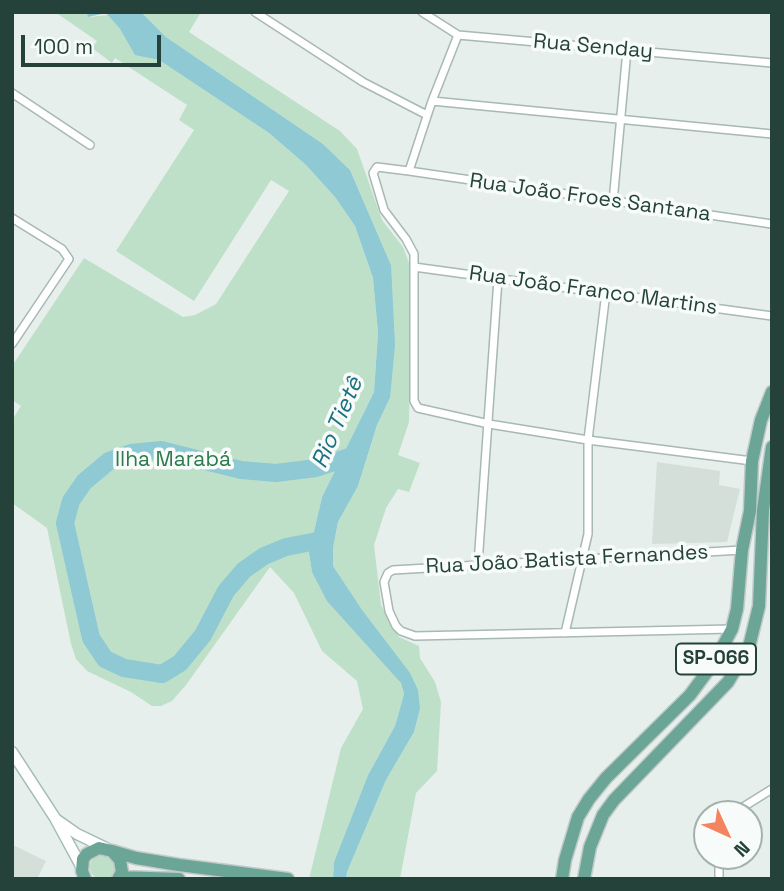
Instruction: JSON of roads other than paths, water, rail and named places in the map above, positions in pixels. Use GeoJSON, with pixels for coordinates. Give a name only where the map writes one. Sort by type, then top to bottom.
{"type":"FeatureCollection","features":[{"type":"Feature","properties":{"kind":"main road","name":"SP-066"},"geometry":{"type":"LineString","coordinates":[[562,879],[578,817],[589,799],[606,778],[690,695],[715,661],[732,629],[750,511],[752,461],[761,420],[772,392]]}},
{"type":"Feature","properties":{"kind":"main road","name":"SP-066"},"geometry":{"type":"LineString","coordinates":[[584,879],[590,848],[603,815],[614,800],[728,682],[743,659],[754,632],[765,566],[764,510],[772,447]]}},
{"type":"Feature","properties":{"kind":"main road"},"geometry":{"type":"LineString","coordinates":[[83,872],[87,854],[99,848],[136,858],[287,879]]}},
{"type":"Feature","properties":{"kind":"main road"},"geometry":{"type":"LineString","coordinates":[[109,849],[122,865],[119,878],[179,879]]}},
{"type":"Feature","properties":{"kind":"street"},"geometry":{"type":"LineString","coordinates":[[254,12],[363,82],[427,115]]}},
{"type":"Feature","properties":{"kind":"street","name":"Rua Senday"},"geometry":{"type":"LineString","coordinates":[[422,12],[458,35],[772,63]]}},
{"type":"Feature","properties":{"kind":"street"},"geometry":{"type":"LineString","coordinates":[[409,171],[458,35]]}},
{"type":"Feature","properties":{"kind":"street"},"geometry":{"type":"LineString","coordinates":[[613,202],[627,50]]}},
{"type":"Feature","properties":{"kind":"street"},"geometry":{"type":"LineString","coordinates":[[12,93],[90,145]]}},
{"type":"Feature","properties":{"kind":"street"},"geometry":{"type":"LineString","coordinates":[[432,101],[772,134]]}},
{"type":"Feature","properties":{"kind":"street","name":"Rua João Froes Santana"},"geometry":{"type":"LineString","coordinates":[[414,267],[411,246],[384,210],[373,176],[373,170],[377,167],[772,224]]}},
{"type":"Feature","properties":{"kind":"street"},"geometry":{"type":"LineString","coordinates":[[12,218],[62,250],[69,259],[12,344]]}},
{"type":"Feature","properties":{"kind":"street"},"geometry":{"type":"LineString","coordinates":[[414,267],[414,401],[421,409],[489,424],[588,440],[752,461]]}},
{"type":"Feature","properties":{"kind":"street","name":"Rua João Franco Martins"},"geometry":{"type":"LineString","coordinates":[[414,267],[772,316]]}},
{"type":"Feature","properties":{"kind":"street"},"geometry":{"type":"LineString","coordinates":[[478,564],[498,279]]}},
{"type":"Feature","properties":{"kind":"street"},"geometry":{"type":"LineString","coordinates":[[606,292],[588,440],[588,534],[565,633],[732,629]]}},
{"type":"Feature","properties":{"kind":"street","name":"Rua João Batista Fernandes"},"geometry":{"type":"LineString","coordinates":[[565,633],[408,634],[396,626],[388,611],[385,577],[393,570],[742,550]]}},
{"type":"Feature","properties":{"kind":"street"},"geometry":{"type":"LineString","coordinates":[[12,752],[55,818],[83,872]]}},
{"type":"Feature","properties":{"kind":"street"},"geometry":{"type":"LineString","coordinates":[[754,800],[772,789]]}},
{"type":"Feature","properties":{"kind":"street"},"geometry":{"type":"LineString","coordinates":[[55,818],[77,834],[109,849]]}},
{"type":"Feature","properties":{"kind":"water"},"geometry":{"type":"Polygon","coordinates":[[[87,12],[141,12],[166,37],[323,144],[350,170],[391,265],[395,345],[390,398],[377,425],[358,486],[338,522],[333,566],[362,610],[410,673],[418,690],[420,709],[414,732],[386,780],[346,879],[333,879],[334,862],[368,775],[395,726],[404,694],[401,683],[327,601],[312,572],[309,553],[322,497],[374,392],[378,333],[373,278],[355,226],[335,197],[306,165],[269,133],[159,60],[135,55],[120,29],[106,13],[88,17],[87,12]]]}},
{"type":"Feature","properties":{"kind":"waterway","name":"Rio Tietê"},"geometry":{"type":"LineString","coordinates":[[317,541],[286,547],[264,556],[244,570],[226,591],[203,635],[180,663],[162,674],[124,668],[105,659],[91,638],[65,523],[71,501],[84,482],[109,461],[131,453],[161,450],[241,470],[276,473],[316,468],[349,457]]}},
{"type":"Feature","properties":{"kind":"park label","name":"Ilha Marabá"},"geometry":{"type":"Point","coordinates":[173,460]}}]}
